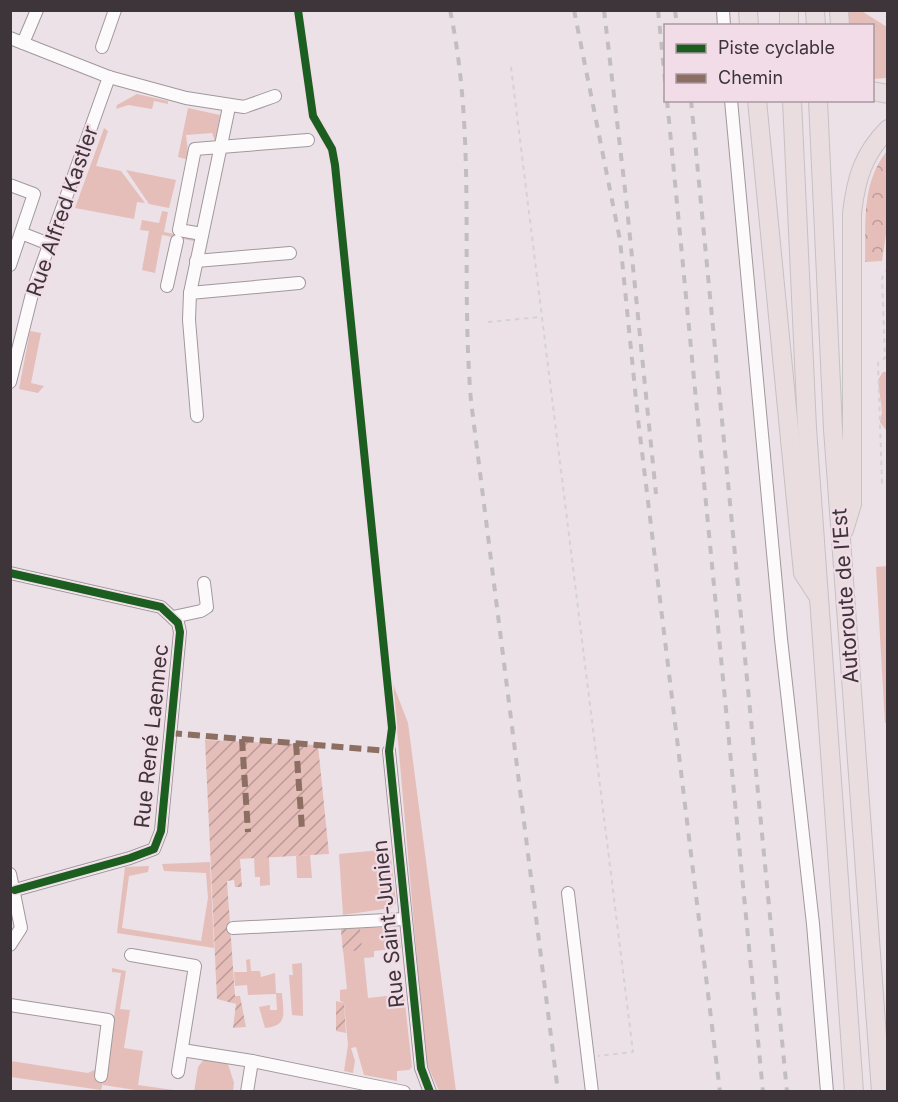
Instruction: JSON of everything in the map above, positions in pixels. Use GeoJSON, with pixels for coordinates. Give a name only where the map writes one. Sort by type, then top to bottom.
{"type":"FeatureCollection","features":[{"type":"Feature","properties":{"kind":"highway"},"geometry":{"type":"LineString","coordinates":[[757,102],[803,573],[819,598]]}},
{"type":"Feature","properties":{"kind":"highway","name":"Autoroute de l’Est"},"geometry":{"type":"LineString","coordinates":[[792,102],[799,278],[819,598],[854,1092]]}},
{"type":"Feature","properties":{"kind":"highway","name":"Autoroute de l’Est"},"geometry":{"type":"LineString","coordinates":[[818,102],[826,299],[841,537],[881,1092]]}},
{"type":"Feature","properties":{"kind":"highway"},"geometry":{"type":"LineString","coordinates":[[841,537],[852,504],[852,213],[858,172],[874,143],[888,129]]}},
{"type":"Feature","properties":{"kind":"highway"},"geometry":{"type":"LineString","coordinates":[[852,262],[867,176],[888,142]]}},
{"type":"Feature","properties":{"kind":"street"},"geometry":{"type":"LineString","coordinates":[[23,43],[37,10]]}},
{"type":"Feature","properties":{"kind":"street"},"geometry":{"type":"LineString","coordinates":[[102,47],[115,10]]}},
{"type":"Feature","properties":{"kind":"street"},"geometry":{"type":"LineString","coordinates":[[10,38],[109,76],[163,93],[229,106],[256,105],[275,96]]}},
{"type":"Feature","properties":{"kind":"street","name":"Rue Alfred Kastler"},"geometry":{"type":"LineString","coordinates":[[10,382],[33,290],[109,76]]}},
{"type":"Feature","properties":{"kind":"street"},"geometry":{"type":"LineString","coordinates":[[731,102],[781,639],[813,924],[826,1092]]}},
{"type":"Feature","properties":{"kind":"street"},"geometry":{"type":"LineString","coordinates":[[197,416],[189,320],[190,293],[229,106]]}},
{"type":"Feature","properties":{"kind":"street"},"geometry":{"type":"LineString","coordinates":[[202,234],[179,230],[195,149],[308,140]]}},
{"type":"Feature","properties":{"kind":"street"},"geometry":{"type":"LineString","coordinates":[[10,185],[34,194],[10,266]]}},
{"type":"Feature","properties":{"kind":"street"},"geometry":{"type":"LineString","coordinates":[[21,233],[49,244]]}},
{"type":"Feature","properties":{"kind":"street"},"geometry":{"type":"LineString","coordinates":[[167,286],[177,241]]}},
{"type":"Feature","properties":{"kind":"street"},"geometry":{"type":"LineString","coordinates":[[172,263],[195,264],[290,253]]}},
{"type":"Feature","properties":{"kind":"street"},"geometry":{"type":"LineString","coordinates":[[190,293],[299,283]]}},
{"type":"Feature","properties":{"kind":"street","name":"Rue René Laennec"},"geometry":{"type":"LineString","coordinates":[[10,573],[161,607],[173,617],[180,633],[161,831],[154,849],[130,858],[15,890]]}},
{"type":"Feature","properties":{"kind":"street"},"geometry":{"type":"LineString","coordinates":[[173,617],[201,611],[207,607],[204,583]]}},
{"type":"Feature","properties":{"kind":"street","name":"Rue Saint-Junien"},"geometry":{"type":"LineString","coordinates":[[389,752],[421,1068],[428,1091]]}},
{"type":"Feature","properties":{"kind":"street"},"geometry":{"type":"LineString","coordinates":[[10,874],[21,928],[10,945]]}},
{"type":"Feature","properties":{"kind":"street"},"geometry":{"type":"LineString","coordinates":[[568,893],[592,1092]]}},
{"type":"Feature","properties":{"kind":"street"},"geometry":{"type":"LineString","coordinates":[[233,928],[405,919]]}},
{"type":"Feature","properties":{"kind":"street"},"geometry":{"type":"LineString","coordinates":[[131,955],[195,966],[178,1072]]}},
{"type":"Feature","properties":{"kind":"street"},"geometry":{"type":"LineString","coordinates":[[10,1005],[108,1020],[101,1076]]}},
{"type":"Feature","properties":{"kind":"street"},"geometry":{"type":"LineString","coordinates":[[182,1050],[252,1061],[404,1092]]}},
{"type":"Feature","properties":{"kind":"street"},"geometry":{"type":"LineString","coordinates":[[247,1092],[252,1061]]}},
{"type":"Feature","properties":{"kind":"path"},"geometry":{"type":"LineString","coordinates":[[511,67],[633,1052],[586,1057]]}},
{"type":"Feature","properties":{"kind":"path"},"geometry":{"type":"LineString","coordinates":[[888,268],[882,278],[885,357],[878,363],[878,384],[882,483],[888,485]]}},
{"type":"Feature","properties":{"kind":"path"},"geometry":{"type":"LineString","coordinates":[[488,322],[541,317]]}},
{"type":"Feature","properties":{"kind":"green space"},"geometry":{"type":"Polygon","coordinates":[[[860,10],[887,27],[887,78],[874,79],[874,24],[845,24],[846,11],[860,10]]]}},
{"type":"Feature","properties":{"kind":"green space"},"geometry":{"type":"Polygon","coordinates":[[[137,94],[168,101],[168,104],[154,101],[152,109],[128,105],[116,109],[117,105],[137,94]]]}},
{"type":"Feature","properties":{"kind":"green space"},"geometry":{"type":"Polygon","coordinates":[[[188,108],[220,115],[215,141],[212,133],[186,135],[189,160],[178,157],[188,108]]]}},
{"type":"Feature","properties":{"kind":"green space"},"geometry":{"type":"Polygon","coordinates":[[[104,128],[108,131],[96,166],[121,171],[145,203],[137,202],[134,219],[75,208],[104,128]]]}},
{"type":"Feature","properties":{"kind":"green space"},"geometry":{"type":"Polygon","coordinates":[[[887,151],[887,228],[882,261],[865,262],[869,190],[879,163],[887,151]]]}},
{"type":"Feature","properties":{"kind":"green space"},"geometry":{"type":"Polygon","coordinates":[[[126,170],[176,180],[169,208],[149,204],[126,170]]]}},
{"type":"Feature","properties":{"kind":"green space"},"geometry":{"type":"Polygon","coordinates":[[[162,211],[168,212],[164,232],[195,238],[194,241],[162,235],[155,273],[142,270],[149,231],[140,230],[142,220],[159,223],[162,211]]]}},
{"type":"Feature","properties":{"kind":"green space"},"geometry":{"type":"Polygon","coordinates":[[[30,331],[41,333],[31,383],[44,386],[38,393],[19,389],[30,331]]]}},
{"type":"Feature","properties":{"kind":"green space"},"geometry":{"type":"Polygon","coordinates":[[[883,372],[887,372],[888,429],[885,429],[880,422],[882,412],[878,380],[883,372]]]}},
{"type":"Feature","properties":{"kind":"green space"},"geometry":{"type":"Polygon","coordinates":[[[887,566],[888,723],[885,723],[876,567],[887,566]]]}},
{"type":"Feature","properties":{"kind":"green space"},"geometry":{"type":"Polygon","coordinates":[[[393,684],[408,723],[456,1091],[439,1091],[426,1062],[393,684]]]}},
{"type":"Feature","properties":{"kind":"green space"},"geometry":{"type":"Polygon","coordinates":[[[205,740],[318,745],[329,854],[240,859],[242,887],[235,887],[234,880],[227,881],[235,996],[240,996],[246,1027],[233,1028],[236,1004],[217,999],[205,740]]]}},
{"type":"Feature","properties":{"kind":"green space"},"geometry":{"type":"Polygon","coordinates":[[[390,849],[396,903],[391,908],[343,915],[339,854],[390,849]]]}},
{"type":"Feature","properties":{"kind":"green space"},"geometry":{"type":"Polygon","coordinates":[[[310,855],[312,878],[297,878],[296,856],[310,855]]]}},
{"type":"Feature","properties":{"kind":"green space"},"geometry":{"type":"Polygon","coordinates":[[[269,857],[270,885],[260,886],[260,877],[255,877],[254,858],[269,857]]]}},
{"type":"Feature","properties":{"kind":"green space"},"geometry":{"type":"Polygon","coordinates":[[[210,862],[214,948],[117,933],[125,867],[149,866],[148,872],[129,876],[122,928],[201,941],[208,898],[206,873],[164,871],[162,864],[210,862]]]}},
{"type":"Feature","properties":{"kind":"green space"},"geometry":{"type":"Polygon","coordinates":[[[390,927],[399,935],[401,948],[374,951],[374,957],[364,958],[368,998],[404,994],[412,1067],[409,1070],[397,1071],[397,1081],[364,1075],[356,1047],[351,1048],[355,1061],[353,1073],[344,1071],[348,1045],[344,1003],[340,1001],[340,990],[347,989],[341,929],[390,927]]]}},
{"type":"Feature","properties":{"kind":"green space"},"geometry":{"type":"Polygon","coordinates":[[[360,928],[362,950],[343,952],[341,929],[360,928]]]}},
{"type":"Feature","properties":{"kind":"green space"},"geometry":{"type":"Polygon","coordinates":[[[250,959],[251,971],[260,971],[261,977],[275,973],[276,993],[282,993],[283,1017],[273,1027],[265,1028],[259,1007],[270,1005],[270,1010],[277,1010],[276,994],[248,995],[247,985],[235,986],[234,972],[247,972],[246,960],[250,959]]]}},
{"type":"Feature","properties":{"kind":"green space"},"geometry":{"type":"Polygon","coordinates":[[[302,963],[303,1016],[292,1015],[289,975],[293,975],[292,964],[302,963]]]}},
{"type":"Feature","properties":{"kind":"green space"},"geometry":{"type":"Polygon","coordinates":[[[112,968],[126,971],[120,1009],[130,1010],[124,1048],[143,1051],[138,1085],[181,1091],[142,1091],[103,1085],[103,1083],[101,1090],[11,1077],[11,1061],[88,1073],[98,1068],[104,1079],[121,973],[112,972],[112,968]]]}},
{"type":"Feature","properties":{"kind":"green space"},"geometry":{"type":"Polygon","coordinates":[[[336,1001],[344,1003],[346,1033],[336,1031],[336,1001]]]}},
{"type":"Feature","properties":{"kind":"green space"},"geometry":{"type":"Polygon","coordinates":[[[204,1059],[227,1061],[234,1083],[233,1091],[194,1092],[198,1067],[204,1059]]]}},
{"type":"Feature","properties":{"kind":"railway"},"geometry":{"type":"LineString","coordinates":[[450,10],[458,58],[466,156],[467,303],[471,401],[558,1092]]}},
{"type":"Feature","properties":{"kind":"railway"},"geometry":{"type":"LineString","coordinates":[[574,10],[620,240],[638,419],[720,1092]]}},
{"type":"Feature","properties":{"kind":"railway"},"geometry":{"type":"LineString","coordinates":[[604,10],[656,494]]}},
{"type":"Feature","properties":{"kind":"railway"},"geometry":{"type":"LineString","coordinates":[[658,10],[664,70]]}},
{"type":"Feature","properties":{"kind":"railway"},"geometry":{"type":"LineString","coordinates":[[675,10],[677,24]]}},
{"type":"Feature","properties":{"kind":"railway"},"geometry":{"type":"LineString","coordinates":[[667,102],[763,1092]]}},
{"type":"Feature","properties":{"kind":"railway"},"geometry":{"type":"LineString","coordinates":[[691,102],[787,1092]]}},
{"type":"Feature","properties":{"kind":"marked path"},"geometry":{"type":"LineString","coordinates":[[170,733],[389,751]]}},
{"type":"Feature","properties":{"kind":"marked path"},"geometry":{"type":"LineString","coordinates":[[242,739],[248,832]]}},
{"type":"Feature","properties":{"kind":"marked path"},"geometry":{"type":"LineString","coordinates":[[296,743],[302,829]]}},
{"type":"Feature","properties":{"kind":"cycle path"},"geometry":{"type":"LineString","coordinates":[[298,10],[313,116],[332,149],[335,165],[392,728],[389,751],[421,1068],[430,1092]]}},
{"type":"Feature","properties":{"kind":"cycle path"},"geometry":{"type":"LineString","coordinates":[[10,573],[161,607],[178,623],[180,632],[161,831],[154,849],[130,858],[15,890]]}}]}
